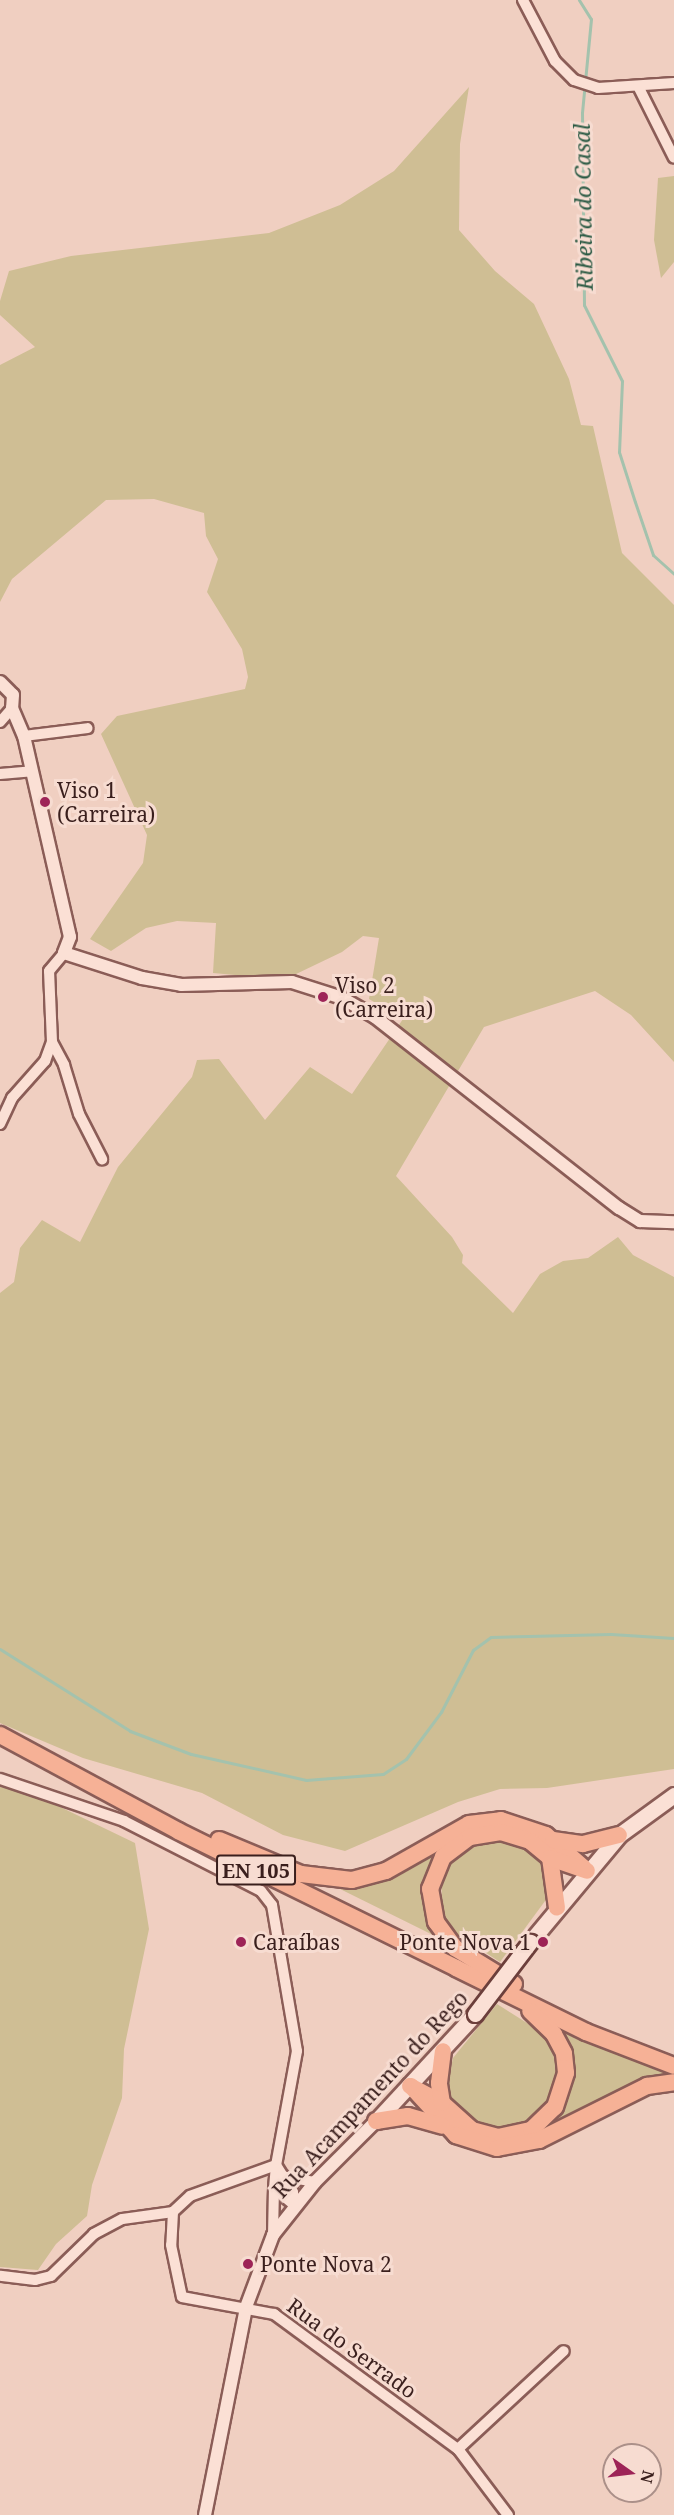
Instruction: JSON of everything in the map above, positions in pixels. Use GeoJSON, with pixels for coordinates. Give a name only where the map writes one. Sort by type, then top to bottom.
{"type":"FeatureCollection","features":[{"type":"Feature","properties":{"kind":"main road","name":"EN 105"},"geometry":{"type":"LineString","coordinates":[[0,1735],[178,1831],[586,2032],[674,2066]]}},
{"type":"Feature","properties":{"kind":"main road","name":"EN 105"},"geometry":{"type":"LineString","coordinates":[[59,1766],[487,1969],[590,2024],[674,2057]]}},
{"type":"Feature","properties":{"kind":"main road","name":"Rua Acampamento do Rego"},"geometry":{"type":"LineString","coordinates":[[376,2121],[475,2014],[587,1871],[619,1835],[674,1795]]}},
{"type":"Feature","properties":{"kind":"main road"},"geometry":{"type":"LineString","coordinates":[[219,1840],[301,1874],[333,1880],[386,1870],[457,1829],[485,1820],[518,1823],[553,1840],[587,1871]]}},
{"type":"Feature","properties":{"kind":"main road"},"geometry":{"type":"LineString","coordinates":[[487,1969],[455,1948],[436,1922],[430,1889],[443,1857],[470,1837],[501,1832],[530,1841],[550,1858],[587,1871]]}},
{"type":"Feature","properties":{"kind":"main road"},"geometry":{"type":"LineString","coordinates":[[553,1840],[583,1844],[619,1835]]}},
{"type":"Feature","properties":{"kind":"main road"},"geometry":{"type":"LineString","coordinates":[[550,1858],[558,1908]]}},
{"type":"Feature","properties":{"kind":"main road"},"geometry":{"type":"LineString","coordinates":[[410,2086],[442,2103],[472,2130],[515,2136],[544,2121],[563,2089],[566,2073],[564,2053],[546,2024],[456,1968]]}},
{"type":"Feature","properties":{"kind":"main road"},"geometry":{"type":"LineString","coordinates":[[442,2103],[439,2083],[443,2051]]}},
{"type":"Feature","properties":{"kind":"main road"},"geometry":{"type":"LineString","coordinates":[[376,2121],[408,2116],[448,2128],[478,2146],[517,2148],[647,2086],[674,2082]]}},
{"type":"Feature","properties":{"kind":"main road"},"geometry":{"type":"LineString","coordinates":[[410,2086],[448,2128]]}},
{"type":"Feature","properties":{"kind":"street"},"geometry":{"type":"LineString","coordinates":[[523,0],[555,61],[574,80],[598,88],[674,83]]}},
{"type":"Feature","properties":{"kind":"street"},"geometry":{"type":"LineString","coordinates":[[638,86],[674,158]]}},
{"type":"Feature","properties":{"kind":"street"},"geometry":{"type":"LineString","coordinates":[[0,682],[13,695],[12,708],[24,736],[70,937],[64,953],[49,971],[52,1042],[45,1061],[3,1109],[0,1124]]}},
{"type":"Feature","properties":{"kind":"street"},"geometry":{"type":"LineString","coordinates":[[0,722],[12,708]]}},
{"type":"Feature","properties":{"kind":"street"},"geometry":{"type":"LineString","coordinates":[[24,736],[88,728]]}},
{"type":"Feature","properties":{"kind":"street"},"geometry":{"type":"LineString","coordinates":[[0,774],[32,771]]}},
{"type":"Feature","properties":{"kind":"street"},"geometry":{"type":"LineString","coordinates":[[64,953],[142,978],[181,985],[292,982],[342,998],[375,1017],[619,1208],[640,1221],[674,1222]]}},
{"type":"Feature","properties":{"kind":"street"},"geometry":{"type":"LineString","coordinates":[[52,1042],[64,1065],[79,1114],[102,1159]]}},
{"type":"Feature","properties":{"kind":"street"},"geometry":{"type":"LineString","coordinates":[[0,1779],[124,1821],[261,1891],[272,1905],[297,2051],[276,2165],[273,2235]]}},
{"type":"Feature","properties":{"kind":"street","name":"Rua Acampamento do Rego"},"geometry":{"type":"LineString","coordinates":[[205,2515],[246,2307],[273,2235],[294,2205],[376,2121]]}},
{"type":"Feature","properties":{"kind":"street"},"geometry":{"type":"LineString","coordinates":[[276,2165],[293,2192],[294,2205]]}},
{"type":"Feature","properties":{"kind":"street"},"geometry":{"type":"LineString","coordinates":[[0,2276],[35,2280],[51,2276],[94,2234],[122,2219],[173,2212],[190,2196],[276,2165]]}},
{"type":"Feature","properties":{"kind":"street"},"geometry":{"type":"LineString","coordinates":[[281,2176],[315,2182]]}},
{"type":"Feature","properties":{"kind":"street"},"geometry":{"type":"LineString","coordinates":[[274,2188],[294,2205]]}},
{"type":"Feature","properties":{"kind":"street","name":"Rua do Serrado"},"geometry":{"type":"LineString","coordinates":[[173,2212],[171,2245],[182,2297],[274,2314],[458,2449],[508,2515]]}},
{"type":"Feature","properties":{"kind":"street"},"geometry":{"type":"LineString","coordinates":[[458,2449],[564,2351]]}},
{"type":"Feature","properties":{"kind":"shaded area"},"geometry":{"type":"Polygon","coordinates":[[[469,87],[460,144],[459,230],[495,271],[534,304],[569,379],[581,425],[593,426],[622,553],[674,605],[674,1062],[631,1015],[595,991],[484,1027],[396,1176],[452,1237],[463,1255],[462,1263],[513,1313],[540,1274],[563,1261],[588,1258],[618,1237],[633,1255],[674,1277],[674,1769],[547,1788],[500,1789],[458,1802],[345,1851],[283,1835],[202,1793],[83,1758],[0,1723],[0,1293],[14,1282],[20,1248],[42,1220],[80,1242],[118,1167],[192,1077],[197,1060],[219,1059],[265,1120],[310,1067],[352,1094],[403,1019],[369,999],[379,938],[363,936],[342,952],[294,975],[246,976],[213,973],[216,923],[177,921],[146,928],[111,951],[90,939],[143,863],[147,835],[101,734],[117,716],[245,689],[248,677],[242,649],[207,592],[218,559],[206,536],[204,513],[154,499],[106,500],[12,579],[0,602],[0,365],[35,347],[0,315],[0,301],[9,271],[71,256],[269,233],[340,205],[394,171],[469,87]]]}},
{"type":"Feature","properties":{"kind":"shaded area"},"geometry":{"type":"Polygon","coordinates":[[[674,176],[674,262],[661,278],[654,240],[658,178],[674,176]]]}},
{"type":"Feature","properties":{"kind":"shaded area"},"geometry":{"type":"Polygon","coordinates":[[[0,1787],[25,1790],[135,1843],[149,1929],[124,2049],[122,2098],[92,2185],[87,2216],[56,2244],[38,2270],[0,2267],[0,1787]]]}},
{"type":"Feature","properties":{"kind":"shaded area"},"geometry":{"type":"Polygon","coordinates":[[[516,1839],[546,1866],[548,1897],[500,1962],[452,1931],[443,1915],[441,1880],[449,1864],[478,1840],[516,1839]]]}},
{"type":"Feature","properties":{"kind":"shaded area"},"geometry":{"type":"Polygon","coordinates":[[[443,1843],[423,1890],[426,1914],[437,1937],[332,1885],[443,1843]]]}},
{"type":"Feature","properties":{"kind":"shaded area"},"geometry":{"type":"Polygon","coordinates":[[[497,2004],[546,2035],[558,2068],[548,2101],[519,2126],[501,2130],[481,2126],[463,2114],[451,2099],[448,2080],[453,2058],[497,2004]]]}},
{"type":"Feature","properties":{"kind":"shaded area"},"geometry":{"type":"Polygon","coordinates":[[[560,2028],[669,2075],[543,2130],[571,2051],[560,2028]]]}},
{"type":"Feature","properties":{"kind":"waterway","name":"Ribeira do Casal"},"geometry":{"type":"LineString","coordinates":[[579,0],[591,19],[582,113],[584,305],[622,381],[619,452],[635,502],[653,555],[674,574]]}},
{"type":"Feature","properties":{"kind":"waterway"},"geometry":{"type":"LineString","coordinates":[[0,1649],[130,1731],[191,1754],[306,1780],[383,1774],[406,1759],[441,1712],[473,1650],[491,1637],[611,1634],[674,1638]]}},
{"type":"Feature","properties":{"kind":"place","name":"Viso 1 (Carreira)"},"geometry":{"type":"Point","coordinates":[45,802]}},
{"type":"Feature","properties":{"kind":"place","name":"Viso 2 (Carreira)"},"geometry":{"type":"Point","coordinates":[323,997]}},
{"type":"Feature","properties":{"kind":"place","name":"Caraíbas"},"geometry":{"type":"Point","coordinates":[241,1942]}},
{"type":"Feature","properties":{"kind":"place","name":"Ponte Nova 1"},"geometry":{"type":"Point","coordinates":[543,1942]}},
{"type":"Feature","properties":{"kind":"place","name":"Ponte Nova 2"},"geometry":{"type":"Point","coordinates":[248,2264]}}]}
